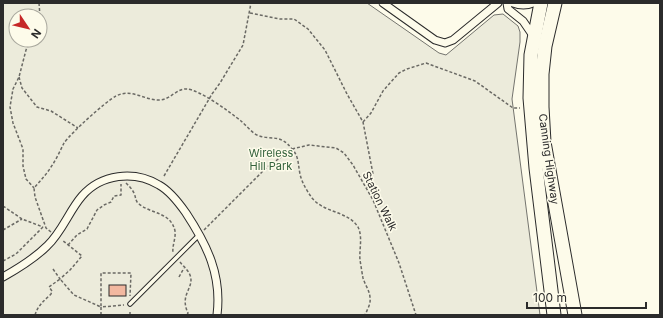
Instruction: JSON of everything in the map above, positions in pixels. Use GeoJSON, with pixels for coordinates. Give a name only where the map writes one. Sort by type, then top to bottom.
{"type":"FeatureCollection","features":[{"type":"Feature","properties":{"kind":"highway","name":"Canning Highway"},"geometry":{"type":"LineString","coordinates":[[541,3],[534,37],[530,80],[531,119],[554,315]]}},
{"type":"Feature","properties":{"kind":"highway","name":"Canning Highway"},"geometry":{"type":"LineString","coordinates":[[555,3],[545,46],[542,74],[544,142],[575,315]]}},
{"type":"Feature","properties":{"kind":"street"},"geometry":{"type":"LineString","coordinates":[[383,3],[438,41],[445,43],[453,40],[498,3]]}},
{"type":"Feature","properties":{"kind":"street"},"geometry":{"type":"LineString","coordinates":[[507,3],[508,9],[523,21],[534,37]]}},
{"type":"Feature","properties":{"kind":"street"},"geometry":{"type":"LineString","coordinates":[[513,3],[520,6],[528,6],[533,3]]}},
{"type":"Feature","properties":{"kind":"street"},"geometry":{"type":"LineString","coordinates":[[3,277],[35,257],[49,245],[82,196],[93,186],[107,179],[121,175],[136,176],[149,180],[167,191],[182,207],[200,234],[213,264],[217,288],[217,315]]}},
{"type":"Feature","properties":{"kind":"lane"},"geometry":{"type":"LineString","coordinates":[[130,304],[200,234]]}},
{"type":"Feature","properties":{"kind":"path"},"geometry":{"type":"LineString","coordinates":[[164,176],[209,99],[243,45],[251,3]]}},
{"type":"Feature","properties":{"kind":"path"},"geometry":{"type":"LineString","coordinates":[[250,13],[280,19],[294,19],[308,29],[325,50],[363,122],[372,174],[367,189]]}},
{"type":"Feature","properties":{"kind":"path"},"geometry":{"type":"LineString","coordinates":[[27,48],[19,77],[13,89],[10,107],[13,123],[23,149],[23,166],[26,179],[34,188],[35,197],[46,228]]}},
{"type":"Feature","properties":{"kind":"path"},"geometry":{"type":"LineString","coordinates":[[363,122],[371,113],[383,90],[399,73],[426,63],[475,81],[513,108],[520,108]]}},
{"type":"Feature","properties":{"kind":"path"},"geometry":{"type":"LineString","coordinates":[[19,77],[22,88],[37,107],[50,111],[78,128]]}},
{"type":"Feature","properties":{"kind":"path"},"geometry":{"type":"LineString","coordinates":[[34,188],[51,168],[65,142],[78,128],[116,96],[125,93],[134,93],[146,98],[161,100],[185,89],[193,90],[241,121],[255,134],[263,137],[284,140],[297,157],[300,175],[314,200],[324,207],[348,218],[358,227],[361,240],[360,258],[363,279],[370,297],[370,302],[364,315]]}},
{"type":"Feature","properties":{"kind":"path","name":"Station Walk"},"geometry":{"type":"LineString","coordinates":[[200,234],[266,168],[292,149],[309,145],[336,148],[344,153],[353,165],[373,200],[400,264],[416,315]]}},
{"type":"Feature","properties":{"kind":"path"},"geometry":{"type":"LineString","coordinates":[[35,315],[42,302],[51,294],[52,291],[49,287],[70,270],[82,256],[68,245],[87,228],[97,210],[111,202],[114,196],[122,195],[121,182],[126,183],[138,203],[149,210],[161,213],[173,226],[175,232],[172,246],[173,253],[189,273],[191,283],[185,296],[185,307],[188,313],[187,315]]}},
{"type":"Feature","properties":{"kind":"path"},"geometry":{"type":"LineString","coordinates":[[3,206],[22,219],[46,228],[56,235]]}},
{"type":"Feature","properties":{"kind":"path"},"geometry":{"type":"LineString","coordinates":[[3,230],[22,219]]}},
{"type":"Feature","properties":{"kind":"path"},"geometry":{"type":"LineString","coordinates":[[3,261],[16,254],[43,227]]}},
{"type":"Feature","properties":{"kind":"path"},"geometry":{"type":"LineString","coordinates":[[179,277],[184,268]]}},
{"type":"Feature","properties":{"kind":"path"},"geometry":{"type":"LineString","coordinates":[[52,269],[74,295],[101,307],[130,304],[131,273],[101,273],[101,307],[101,315]]}},
{"type":"Feature","properties":{"kind":"green space","name":"Wireless Hill Park"},"geometry":{"type":"Polygon","coordinates":[[[3,3],[367,3],[439,53],[446,55],[494,15],[503,14],[518,26],[520,32],[512,99],[540,315],[3,315],[3,3]]]}},
{"type":"Feature","properties":{"kind":"building"},"geometry":{"type":"Polygon","coordinates":[[[109,285],[126,285],[126,296],[109,296],[109,285]]]}}]}
